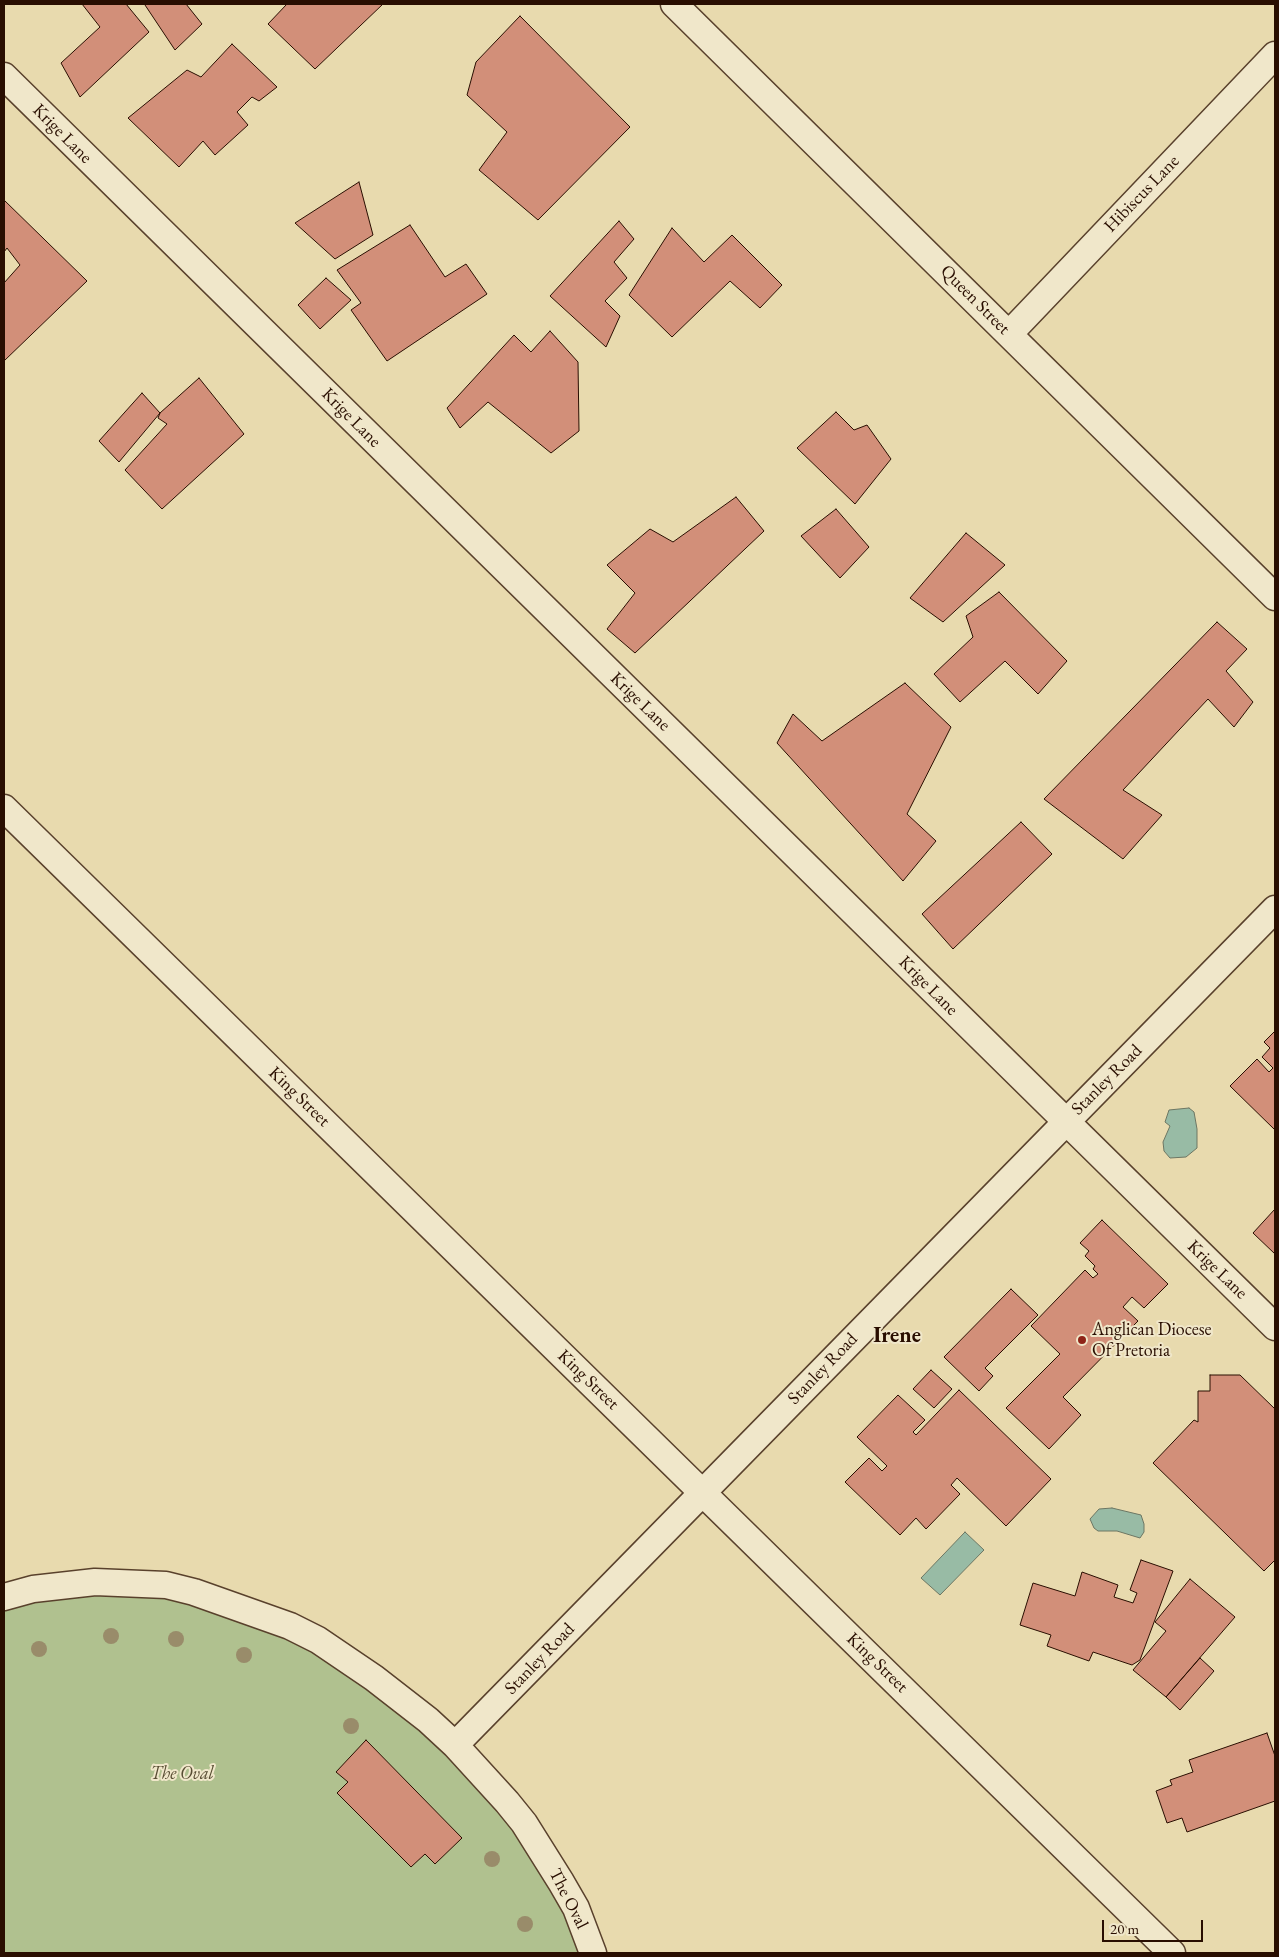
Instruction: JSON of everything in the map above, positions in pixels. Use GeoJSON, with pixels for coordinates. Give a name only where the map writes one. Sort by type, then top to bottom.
{"type":"FeatureCollection","features":[{"type":"Feature","properties":{"kind":"street","name":"Queen Street"},"geometry":{"type":"LineString","coordinates":[[674,4],[1275,597]]}},
{"type":"Feature","properties":{"kind":"street","name":"Hibiscus Lane"},"geometry":{"type":"LineString","coordinates":[[1009,334],[1275,55]]}},
{"type":"Feature","properties":{"kind":"street","name":"Krige Lane"},"geometry":{"type":"LineString","coordinates":[[4,76],[1275,1327]]}},
{"type":"Feature","properties":{"kind":"street","name":"King Street"},"geometry":{"type":"LineString","coordinates":[[4,808],[1172,1953]]}},
{"type":"Feature","properties":{"kind":"street","name":"Stanley Road"},"geometry":{"type":"LineString","coordinates":[[456,1745],[1275,909]]}},
{"type":"Feature","properties":{"kind":"street","name":"The Oval"},"geometry":{"type":"LineString","coordinates":[[4,1597],[33,1589],[95,1582],[166,1585],[194,1592],[290,1626],[318,1640],[392,1691],[456,1745],[507,1802],[538,1844],[576,1908],[593,1953]]}},
{"type":"Feature","properties":{"kind":"green space","name":"The Oval"},"geometry":{"type":"Polygon","coordinates":[[[177,1579],[315,1636],[507,1804],[592,1953],[4,1953],[4,1589],[177,1579]]]}},
{"type":"Feature","properties":{"kind":"shaded area"},"geometry":{"type":"Polygon","coordinates":[[[1189,1108],[1194,1112],[1197,1129],[1197,1148],[1186,1157],[1170,1158],[1164,1151],[1163,1142],[1170,1126],[1165,1122],[1169,1110],[1189,1108]]]}},
{"type":"Feature","properties":{"kind":"shaded area"},"geometry":{"type":"Polygon","coordinates":[[[1112,1508],[1141,1515],[1144,1532],[1140,1538],[1117,1531],[1098,1531],[1094,1528],[1090,1519],[1099,1509],[1112,1508]]]}},
{"type":"Feature","properties":{"kind":"shaded area"},"geometry":{"type":"Polygon","coordinates":[[[965,1532],[984,1550],[940,1595],[921,1578],[965,1532]]]}},
{"type":"Feature","properties":{"kind":"building"},"geometry":{"type":"Polygon","coordinates":[[[82,4],[126,4],[149,32],[80,97],[61,63],[100,27],[82,4]]]}},
{"type":"Feature","properties":{"kind":"building"},"geometry":{"type":"Polygon","coordinates":[[[146,4],[186,4],[202,24],[175,50],[146,4]]]}},
{"type":"Feature","properties":{"kind":"building"},"geometry":{"type":"Polygon","coordinates":[[[287,4],[383,4],[315,69],[268,24],[287,4]]]}},
{"type":"Feature","properties":{"kind":"building"},"geometry":{"type":"Polygon","coordinates":[[[520,16],[630,127],[538,220],[479,170],[507,132],[467,95],[476,62],[520,16]]]}},
{"type":"Feature","properties":{"kind":"building"},"geometry":{"type":"Polygon","coordinates":[[[232,44],[277,87],[259,101],[252,97],[237,112],[248,125],[215,155],[203,141],[179,167],[128,118],[187,70],[201,77],[232,44]]]}},
{"type":"Feature","properties":{"kind":"building"},"geometry":{"type":"Polygon","coordinates":[[[359,182],[373,235],[335,259],[295,223],[359,182]]]}},
{"type":"Feature","properties":{"kind":"building"},"geometry":{"type":"Polygon","coordinates":[[[4,200],[87,281],[4,361],[4,283],[20,265],[7,248],[4,252],[4,200]]]}},
{"type":"Feature","properties":{"kind":"building"},"geometry":{"type":"Polygon","coordinates":[[[619,221],[634,239],[614,262],[627,278],[605,301],[620,316],[606,347],[550,296],[619,221]]]}},
{"type":"Feature","properties":{"kind":"building"},"geometry":{"type":"Polygon","coordinates":[[[410,225],[445,277],[466,264],[487,294],[387,361],[351,310],[361,303],[337,270],[410,225]]]}},
{"type":"Feature","properties":{"kind":"building"},"geometry":{"type":"Polygon","coordinates":[[[672,228],[704,262],[732,235],[782,285],[760,308],[730,281],[672,337],[629,295],[672,228]]]}},
{"type":"Feature","properties":{"kind":"building"},"geometry":{"type":"Polygon","coordinates":[[[326,278],[351,300],[320,329],[298,305],[326,278]]]}},
{"type":"Feature","properties":{"kind":"building"},"geometry":{"type":"Polygon","coordinates":[[[550,331],[578,362],[579,431],[551,453],[488,402],[460,428],[447,408],[514,335],[531,352],[550,331]]]}},
{"type":"Feature","properties":{"kind":"building"},"geometry":{"type":"Polygon","coordinates":[[[199,378],[244,434],[162,509],[125,470],[167,424],[158,418],[160,413],[199,378]]]}},
{"type":"Feature","properties":{"kind":"building"},"geometry":{"type":"Polygon","coordinates":[[[142,393],[160,413],[119,462],[99,441],[142,393]]]}},
{"type":"Feature","properties":{"kind":"building"},"geometry":{"type":"Polygon","coordinates":[[[836,412],[854,430],[867,425],[891,459],[855,504],[797,448],[836,412]]]}},
{"type":"Feature","properties":{"kind":"building"},"geometry":{"type":"Polygon","coordinates":[[[736,497],[764,531],[635,653],[607,629],[635,593],[607,565],[650,529],[673,542],[736,497]]]}},
{"type":"Feature","properties":{"kind":"building"},"geometry":{"type":"Polygon","coordinates":[[[836,509],[869,547],[840,578],[801,536],[836,509]]]}},
{"type":"Feature","properties":{"kind":"building"},"geometry":{"type":"Polygon","coordinates":[[[966,533],[1005,565],[943,622],[910,598],[966,533]]]}},
{"type":"Feature","properties":{"kind":"building"},"geometry":{"type":"Polygon","coordinates":[[[999,592],[1067,661],[1038,694],[1005,661],[960,702],[934,674],[973,637],[966,616],[999,592]]]}},
{"type":"Feature","properties":{"kind":"building"},"geometry":{"type":"Polygon","coordinates":[[[1217,622],[1247,649],[1226,671],[1253,702],[1234,727],[1208,699],[1123,790],[1162,815],[1123,859],[1044,799],[1217,622]]]}},
{"type":"Feature","properties":{"kind":"building"},"geometry":{"type":"Polygon","coordinates":[[[905,683],[951,727],[907,814],[936,841],[903,881],[777,743],[793,714],[822,741],[905,683]]]}},
{"type":"Feature","properties":{"kind":"building"},"geometry":{"type":"Polygon","coordinates":[[[1021,822],[1052,854],[953,949],[922,914],[1021,822]]]}},
{"type":"Feature","properties":{"kind":"building"},"geometry":{"type":"Polygon","coordinates":[[[1275,1031],[1275,1130],[1230,1086],[1257,1059],[1269,1072],[1273,1068],[1262,1057],[1270,1048],[1264,1042],[1275,1031]]]}},
{"type":"Feature","properties":{"kind":"building"},"geometry":{"type":"Polygon","coordinates":[[[1275,1209],[1275,1254],[1253,1233],[1275,1209]]]}},
{"type":"Feature","properties":{"kind":"building","name":"Anglican Diocese Of Pretoria"},"geometry":{"type":"Polygon","coordinates":[[[1102,1220],[1168,1284],[1144,1308],[1132,1297],[1123,1307],[1138,1321],[1063,1397],[1081,1415],[1049,1449],[1006,1408],[1060,1354],[1031,1326],[1085,1270],[1093,1278],[1098,1274],[1093,1269],[1095,1266],[1085,1256],[1089,1251],[1080,1243],[1102,1220]]]}},
{"type":"Feature","properties":{"kind":"building"},"geometry":{"type":"Polygon","coordinates":[[[1011,1289],[1038,1315],[985,1368],[993,1376],[979,1391],[944,1357],[1011,1289]]]}},
{"type":"Feature","properties":{"kind":"building"},"geometry":{"type":"Polygon","coordinates":[[[931,1370],[952,1389],[934,1408],[913,1389],[931,1370]]]}},
{"type":"Feature","properties":{"kind":"building"},"geometry":{"type":"Polygon","coordinates":[[[1210,1375],[1240,1375],[1275,1409],[1275,1560],[1264,1571],[1153,1463],[1194,1420],[1198,1422],[1198,1391],[1210,1391],[1210,1375]]]}},
{"type":"Feature","properties":{"kind":"building"},"geometry":{"type":"Polygon","coordinates":[[[959,1390],[1051,1479],[1006,1526],[957,1478],[951,1485],[960,1494],[926,1529],[916,1518],[900,1535],[845,1482],[869,1458],[882,1471],[887,1466],[857,1437],[898,1395],[925,1420],[913,1432],[916,1435],[959,1390]]]}},
{"type":"Feature","properties":{"kind":"building"},"geometry":{"type":"Polygon","coordinates":[[[1141,1560],[1173,1571],[1140,1660],[1132,1665],[1093,1652],[1089,1661],[1047,1646],[1051,1635],[1020,1625],[1033,1583],[1075,1596],[1082,1572],[1118,1585],[1114,1597],[1133,1603],[1137,1593],[1130,1590],[1141,1560]]]}},
{"type":"Feature","properties":{"kind":"building"},"geometry":{"type":"Polygon","coordinates":[[[1190,1579],[1235,1617],[1166,1697],[1133,1670],[1166,1631],[1155,1622],[1190,1579]]]}},
{"type":"Feature","properties":{"kind":"building"},"geometry":{"type":"Polygon","coordinates":[[[1200,1658],[1214,1671],[1180,1710],[1166,1697],[1200,1658]]]}},
{"type":"Feature","properties":{"kind":"building"},"geometry":{"type":"Polygon","coordinates":[[[1267,1733],[1275,1756],[1275,1801],[1187,1832],[1182,1818],[1167,1823],[1156,1791],[1172,1785],[1170,1780],[1193,1772],[1189,1760],[1267,1733]]]}},
{"type":"Feature","properties":{"kind":"building"},"geometry":{"type":"Polygon","coordinates":[[[366,1740],[462,1838],[435,1864],[425,1854],[411,1867],[337,1793],[348,1782],[336,1772],[366,1740]]]}},
{"type":"Feature","properties":{"kind":"place","name":"Anglican Diocese Of Pretoria"},"geometry":{"type":"Point","coordinates":[1082,1340]}},
{"type":"Feature","properties":{"kind":"district","name":"Irene"},"geometry":{"type":"Point","coordinates":[897,1336]}}]}
